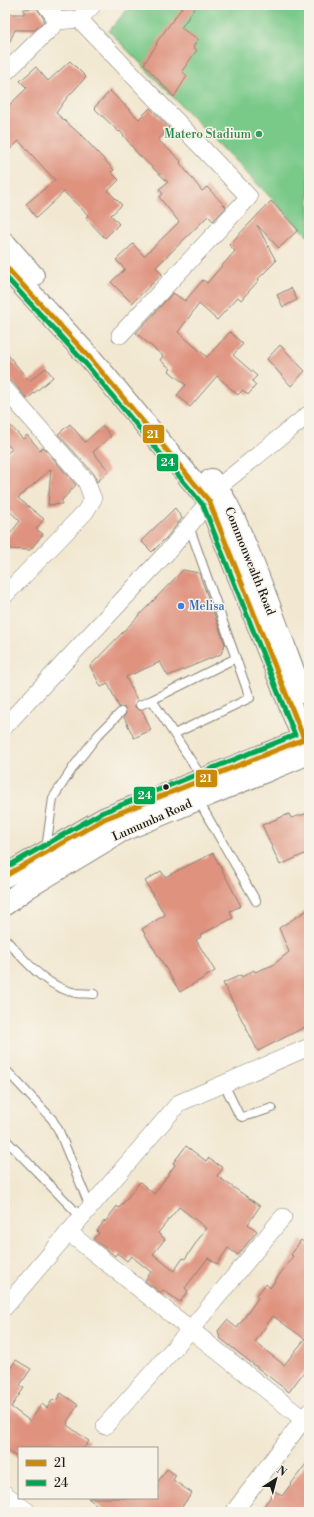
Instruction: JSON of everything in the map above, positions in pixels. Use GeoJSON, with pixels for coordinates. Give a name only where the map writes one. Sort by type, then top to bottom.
{"type":"FeatureCollection","features":[{"type":"Feature","properties":{"kind":"main road","name":"Commonwealth Road"},"geometry":{"type":"LineString","coordinates":[[5,244],[103,353],[213,494],[307,743]]}},
{"type":"Feature","properties":{"kind":"main road","name":"Commonwealth Road"},"geometry":{"type":"LineString","coordinates":[[5,266],[232,513],[255,567],[309,714]]}},
{"type":"Feature","properties":{"kind":"main road","name":"Lumumba Road"},"geometry":{"type":"LineString","coordinates":[[5,904],[28,887],[121,831],[200,789],[307,743]]}},
{"type":"Feature","properties":{"kind":"main road","name":"Lumumba Road"},"geometry":{"type":"LineString","coordinates":[[5,876],[104,819],[200,789]]}},
{"type":"Feature","properties":{"kind":"street"},"geometry":{"type":"LineString","coordinates":[[46,5],[58,21]]}},
{"type":"Feature","properties":{"kind":"street"},"geometry":{"type":"LineString","coordinates":[[5,73],[58,21],[79,19],[93,5]]}},
{"type":"Feature","properties":{"kind":"street"},"geometry":{"type":"LineString","coordinates":[[79,19],[249,197],[120,335]]}},
{"type":"Feature","properties":{"kind":"street"},"geometry":{"type":"LineString","coordinates":[[5,389],[86,481],[93,499],[85,512],[8,586]]}},
{"type":"Feature","properties":{"kind":"street"},"geometry":{"type":"LineString","coordinates":[[5,726],[171,548],[213,494],[309,414]]}},
{"type":"Feature","properties":{"kind":"street"},"geometry":{"type":"LineString","coordinates":[[5,1307],[179,1103],[309,1047]]}},
{"type":"Feature","properties":{"kind":"street"},"geometry":{"type":"LineString","coordinates":[[106,1426],[191,1329],[283,1217]]}},
{"type":"Feature","properties":{"kind":"street"},"geometry":{"type":"LineString","coordinates":[[68,1232],[191,1329],[306,1416],[236,1509]]}},
{"type":"Feature","properties":{"kind":"street"},"geometry":{"type":"LineString","coordinates":[[5,1494],[28,1512]]}},
{"type":"Feature","properties":{"kind":"lane"},"geometry":{"type":"LineString","coordinates":[[174,734],[250,698],[189,525]]}},
{"type":"Feature","properties":{"kind":"lane"},"geometry":{"type":"LineString","coordinates":[[140,705],[236,658]]}},
{"type":"Feature","properties":{"kind":"lane"},"geometry":{"type":"LineString","coordinates":[[152,700],[174,734],[256,901]]}},
{"type":"Feature","properties":{"kind":"lane"},"geometry":{"type":"LineString","coordinates":[[46,852],[53,798],[74,766],[98,736],[121,712]]}},
{"type":"Feature","properties":{"kind":"lane"},"geometry":{"type":"LineString","coordinates":[[5,939],[36,973],[54,985],[76,993],[94,994]]}},
{"type":"Feature","properties":{"kind":"lane"},"geometry":{"type":"LineString","coordinates":[[5,1069],[52,1119],[59,1132],[85,1212]]}},
{"type":"Feature","properties":{"kind":"lane"},"geometry":{"type":"LineString","coordinates":[[224,1084],[239,1115],[242,1117],[272,1108]]}},
{"type":"Feature","properties":{"kind":"lane"},"geometry":{"type":"LineString","coordinates":[[5,1138],[85,1212]]}},
{"type":"Feature","properties":{"kind":"green space","name":"Matero Stadium"},"geometry":{"type":"Polygon","coordinates":[[[131,5],[309,5],[309,237],[109,31],[131,5]]]}},
{"type":"Feature","properties":{"kind":"building"},"geometry":{"type":"Polygon","coordinates":[[[184,5],[197,5],[181,28],[198,39],[193,47],[197,50],[182,71],[187,76],[174,97],[144,64],[157,44],[156,43],[184,5]]]}},
{"type":"Feature","properties":{"kind":"building"},"geometry":{"type":"Polygon","coordinates":[[[37,8],[44,21],[35,30],[15,30],[5,52],[5,14],[24,14],[24,9],[37,8]]]}},
{"type":"Feature","properties":{"kind":"building"},"geometry":{"type":"Polygon","coordinates":[[[70,61],[86,77],[66,99],[56,113],[82,136],[114,170],[111,172],[119,180],[108,191],[122,205],[111,215],[119,224],[105,238],[86,218],[88,215],[64,192],[36,218],[26,204],[55,180],[19,141],[5,154],[5,109],[27,88],[20,81],[36,67],[48,81],[70,61]]]}},
{"type":"Feature","properties":{"kind":"building"},"geometry":{"type":"Polygon","coordinates":[[[110,91],[139,119],[150,108],[169,128],[158,140],[181,161],[180,163],[202,191],[207,187],[226,207],[213,221],[208,216],[156,267],[162,274],[132,303],[111,282],[125,269],[116,260],[133,244],[144,256],[179,222],[159,197],[163,194],[159,189],[168,182],[138,154],[120,131],[119,132],[94,108],[110,91]]]}},
{"type":"Feature","properties":{"kind":"building"},"geometry":{"type":"Polygon","coordinates":[[[271,201],[298,230],[279,248],[257,225],[276,261],[258,279],[259,280],[241,300],[238,297],[217,320],[199,304],[178,332],[207,357],[230,332],[243,344],[233,355],[257,376],[252,381],[256,385],[248,395],[243,390],[238,395],[217,376],[190,407],[177,395],[186,385],[169,371],[171,369],[160,360],[163,356],[136,333],[173,293],[185,301],[203,280],[207,283],[235,251],[229,245],[271,201]]]}},
{"type":"Feature","properties":{"kind":"building"},"geometry":{"type":"Polygon","coordinates":[[[291,288],[297,300],[283,307],[277,295],[291,288]]]}},
{"type":"Feature","properties":{"kind":"building"},"geometry":{"type":"Polygon","coordinates":[[[280,345],[305,371],[291,386],[267,359],[280,345]]]}},
{"type":"Feature","properties":{"kind":"building"},"geometry":{"type":"Polygon","coordinates":[[[5,351],[29,381],[46,368],[53,377],[27,399],[13,382],[5,379],[5,351]]]}},
{"type":"Feature","properties":{"kind":"building"},"geometry":{"type":"Polygon","coordinates":[[[5,420],[23,439],[27,435],[40,450],[43,447],[76,485],[62,500],[62,504],[48,505],[51,469],[18,498],[44,519],[36,529],[43,534],[30,550],[5,549],[6,535],[9,535],[20,521],[7,509],[5,511],[5,455],[12,449],[5,442],[5,420]]]}},
{"type":"Feature","properties":{"kind":"building"},"geometry":{"type":"Polygon","coordinates":[[[70,424],[85,442],[103,426],[111,436],[93,452],[109,471],[97,482],[94,474],[58,434],[70,424]]]}},
{"type":"Feature","properties":{"kind":"building"},"geometry":{"type":"Polygon","coordinates":[[[175,508],[182,518],[167,537],[152,552],[141,541],[175,508]]]}},
{"type":"Feature","properties":{"kind":"building","name":"Melisa"},"geometry":{"type":"Polygon","coordinates":[[[183,570],[199,573],[225,644],[221,654],[168,676],[160,662],[126,677],[137,700],[135,707],[142,710],[151,730],[134,738],[124,717],[126,713],[125,708],[119,707],[108,684],[101,687],[90,666],[183,570]]]}},
{"type":"Feature","properties":{"kind":"building"},"geometry":{"type":"Polygon","coordinates":[[[309,813],[309,852],[280,865],[262,825],[289,814],[291,818],[309,813]]]}},
{"type":"Feature","properties":{"kind":"building"},"geometry":{"type":"Polygon","coordinates":[[[213,853],[241,906],[230,911],[233,918],[200,935],[201,937],[196,940],[215,971],[180,992],[142,929],[165,915],[145,881],[161,871],[165,877],[213,853]]]}},
{"type":"Feature","properties":{"kind":"building"},"geometry":{"type":"Polygon","coordinates":[[[309,909],[309,1025],[258,1051],[223,983],[241,975],[242,977],[254,970],[255,972],[273,965],[289,952],[279,928],[309,909]]]}},
{"type":"Feature","properties":{"kind":"building"},"geometry":{"type":"Polygon","coordinates":[[[186,1146],[206,1161],[208,1158],[223,1168],[217,1176],[260,1206],[248,1224],[257,1231],[238,1255],[228,1248],[217,1264],[208,1258],[185,1288],[188,1291],[180,1302],[163,1290],[161,1293],[145,1281],[151,1272],[131,1256],[127,1261],[117,1253],[115,1256],[93,1239],[99,1233],[97,1231],[104,1221],[105,1222],[117,1206],[119,1208],[140,1182],[154,1194],[175,1165],[173,1163],[186,1146]],[[179,1207],[158,1233],[165,1239],[153,1254],[174,1271],[183,1258],[185,1259],[206,1228],[179,1207]]]}},
{"type":"Feature","properties":{"kind":"building"},"geometry":{"type":"Polygon","coordinates":[[[301,1240],[309,1246],[309,1365],[289,1392],[220,1338],[218,1331],[227,1320],[237,1328],[258,1298],[256,1296],[266,1284],[270,1288],[293,1256],[291,1255],[301,1240]],[[273,1316],[255,1342],[284,1365],[305,1339],[273,1316]]]}},
{"type":"Feature","properties":{"kind":"building"},"geometry":{"type":"Polygon","coordinates":[[[16,1360],[31,1369],[20,1385],[24,1388],[11,1407],[30,1421],[42,1404],[47,1408],[53,1399],[56,1401],[61,1393],[78,1405],[67,1422],[67,1425],[89,1441],[85,1447],[18,1447],[18,1458],[5,1449],[5,1376],[16,1360]]]}},
{"type":"Feature","properties":{"kind":"building"},"geometry":{"type":"Polygon","coordinates":[[[309,1460],[309,1512],[270,1512],[263,1507],[275,1491],[282,1496],[309,1460]]]}},
{"type":"Feature","properties":{"kind":"building"},"geometry":{"type":"Polygon","coordinates":[[[167,1469],[176,1475],[173,1480],[192,1493],[178,1512],[106,1512],[89,1499],[158,1499],[158,1482],[167,1469]]]}},
{"type":"Feature","properties":{"kind":"transit line","name":"21"},"geometry":{"type":"LineString","coordinates":[[5,266],[91,359],[209,501],[304,739],[104,819],[5,876]]}},
{"type":"Feature","properties":{"kind":"transit line","name":"24"},"geometry":{"type":"LineString","coordinates":[[5,276],[86,364],[203,505],[295,735],[101,813],[5,868]]}},
{"type":"Feature","properties":{"kind":"place","name":"Matero Stadium"},"geometry":{"type":"Point","coordinates":[259,134]}},
{"type":"Feature","properties":{"kind":"place","name":"Melisa"},"geometry":{"type":"Point","coordinates":[181,606]}}]}
